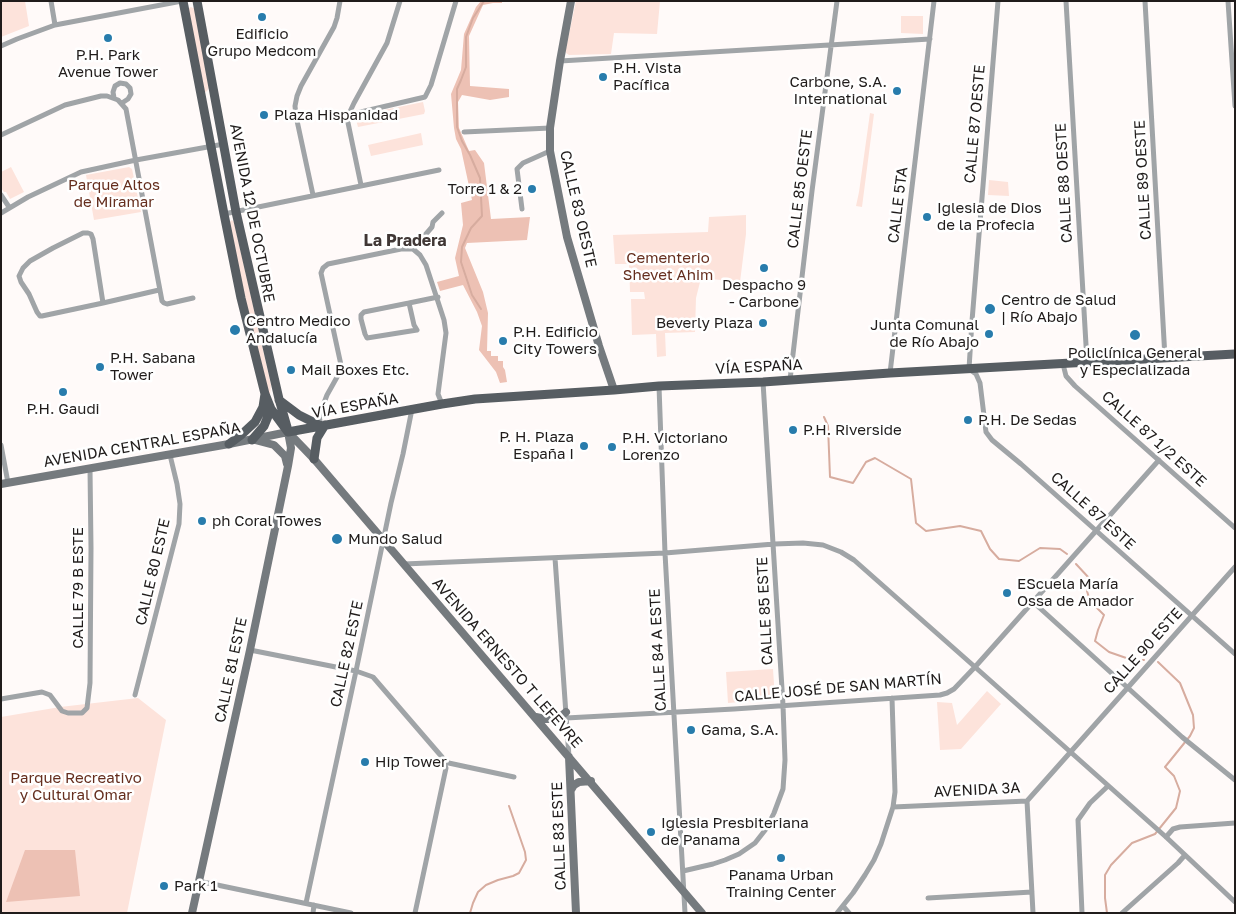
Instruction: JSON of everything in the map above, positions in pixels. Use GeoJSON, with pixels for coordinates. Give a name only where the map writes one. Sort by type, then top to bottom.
{"type":"FeatureCollection","features":[{"type":"Feature","properties":{"kind":"main road","name":"AVENIDA 12 DE OCTUBRE"},"geometry":{"type":"LineString","coordinates":[[182,1],[239,290],[264,394],[271,409],[288,432]]}},
{"type":"Feature","properties":{"kind":"main road","name":"AVENIDA 12 DE OCTUBRE"},"geometry":{"type":"LineString","coordinates":[[197,1],[236,212],[288,432]]}},
{"type":"Feature","properties":{"kind":"main road","name":"CALLE 83 OESTE"},"geometry":{"type":"LineString","coordinates":[[571,1],[550,128],[550,151],[567,237],[614,390]]}},
{"type":"Feature","properties":{"kind":"main road"},"geometry":{"type":"LineString","coordinates":[[201,100],[214,93]]}},
{"type":"Feature","properties":{"kind":"main road","name":"VÍA ESPAÑA"},"geometry":{"type":"LineString","coordinates":[[288,432],[475,399],[659,386],[763,382],[1235,354]]}},
{"type":"Feature","properties":{"kind":"main road"},"geometry":{"type":"LineString","coordinates":[[229,444],[242,435],[257,418],[263,407],[264,394]]}},
{"type":"Feature","properties":{"kind":"main road"},"geometry":{"type":"LineString","coordinates":[[279,399],[299,415],[323,425],[312,456],[302,452],[296,454],[288,466]]}},
{"type":"Feature","properties":{"kind":"main road"},"geometry":{"type":"LineString","coordinates":[[271,409],[264,426],[252,440],[274,445],[285,456],[288,466]]}},
{"type":"Feature","properties":{"kind":"main road","name":"AVENIDA CENTRAL ESPAÑA"},"geometry":{"type":"LineString","coordinates":[[5,484],[288,432]]}},
{"type":"Feature","properties":{"kind":"main road","name":"AVENIDA ERNESTO T LEFEVRE"},"geometry":{"type":"LineString","coordinates":[[288,432],[312,456],[702,913]]}},
{"type":"Feature","properties":{"kind":"main road","name":"CALLE 81 ESTE"},"geometry":{"type":"LineString","coordinates":[[192,913],[288,466],[291,448],[288,432]]}},
{"type":"Feature","properties":{"kind":"main road"},"geometry":{"type":"LineString","coordinates":[[535,717],[551,720],[566,715]]}},
{"type":"Feature","properties":{"kind":"main road","name":"CALLE 83 ESTE"},"geometry":{"type":"LineString","coordinates":[[570,758],[576,913]]}},
{"type":"Feature","properties":{"kind":"main road"},"geometry":{"type":"LineString","coordinates":[[571,790],[579,782],[591,781]]}},
{"type":"Feature","properties":{"kind":"street"},"geometry":{"type":"LineString","coordinates":[[51,1],[55,25]]}},
{"type":"Feature","properties":{"kind":"street"},"geometry":{"type":"LineString","coordinates":[[1,46],[55,25],[159,3],[182,1]]}},
{"type":"Feature","properties":{"kind":"street"},"geometry":{"type":"LineString","coordinates":[[313,195],[296,116],[297,96],[334,27],[340,1]]}},
{"type":"Feature","properties":{"kind":"street"},"geometry":{"type":"LineString","coordinates":[[361,185],[347,118],[387,43],[400,1]]}},
{"type":"Feature","properties":{"kind":"street"},"geometry":{"type":"LineString","coordinates":[[348,115],[425,97],[431,85],[456,1]]}},
{"type":"Feature","properties":{"kind":"street","name":"CALLE 85 OESTE"},"geometry":{"type":"LineString","coordinates":[[790,380],[837,1]]}},
{"type":"Feature","properties":{"kind":"street","name":"CALLE 5TA"},"geometry":{"type":"LineString","coordinates":[[890,373],[934,1]]}},
{"type":"Feature","properties":{"kind":"street","name":"CALLE 87 OESTE"},"geometry":{"type":"LineString","coordinates":[[970,369],[998,1]]}},
{"type":"Feature","properties":{"kind":"street","name":"CALLE 88 OESTE"},"geometry":{"type":"LineString","coordinates":[[1066,1],[1087,362]]}},
{"type":"Feature","properties":{"kind":"street","name":"CALLE 89 OESTE"},"geometry":{"type":"LineString","coordinates":[[1145,1],[1165,358]]}},
{"type":"Feature","properties":{"kind":"street"},"geometry":{"type":"LineString","coordinates":[[1228,1],[1235,106]]}},
{"type":"Feature","properties":{"kind":"street"},"geometry":{"type":"LineString","coordinates":[[560,61],[930,39]]}},
{"type":"Feature","properties":{"kind":"street"},"geometry":{"type":"LineString","coordinates":[[114,98],[115,86],[126,84],[130,88],[131,94],[122,103]]}},
{"type":"Feature","properties":{"kind":"street"},"geometry":{"type":"LineString","coordinates":[[1,135],[65,105],[101,96],[114,98],[122,103],[126,109],[162,301],[168,304],[192,298]]}},
{"type":"Feature","properties":{"kind":"street"},"geometry":{"type":"LineString","coordinates":[[464,132],[550,128]]}},
{"type":"Feature","properties":{"kind":"street"},"geometry":{"type":"LineString","coordinates":[[1,213],[28,197],[81,172],[224,144]]}},
{"type":"Feature","properties":{"kind":"street"},"geometry":{"type":"LineString","coordinates":[[522,209],[518,170],[523,163],[550,151]]}},
{"type":"Feature","properties":{"kind":"street"},"geometry":{"type":"LineString","coordinates":[[224,214],[439,170]]}},
{"type":"Feature","properties":{"kind":"street"},"geometry":{"type":"LineString","coordinates":[[1,195],[10,207]]}},
{"type":"Feature","properties":{"kind":"street"},"geometry":{"type":"LineString","coordinates":[[413,249],[442,213]]}},
{"type":"Feature","properties":{"kind":"street"},"geometry":{"type":"LineString","coordinates":[[103,303],[93,239],[91,234],[88,233],[83,233],[30,261],[23,268],[19,276],[40,316],[46,316],[103,303],[159,290]]}},
{"type":"Feature","properties":{"kind":"street"},"geometry":{"type":"LineString","coordinates":[[323,425],[319,416],[327,395],[341,370],[341,365],[321,273],[322,268],[328,264],[401,249],[413,249],[420,255],[426,265],[444,320],[446,333],[438,394],[442,404]]}},
{"type":"Feature","properties":{"kind":"street"},"geometry":{"type":"LineString","coordinates":[[409,303],[417,330],[367,338],[361,319],[361,315],[364,312],[409,303],[438,298]]}},
{"type":"Feature","properties":{"kind":"street","name":"CALLE 87 1/2 ESTE"},"geometry":{"type":"LineString","coordinates":[[1063,364],[1066,376],[1075,386],[1235,528]]}},
{"type":"Feature","properties":{"kind":"street","name":"CALLE 87 ESTE"},"geometry":{"type":"LineString","coordinates":[[970,369],[976,374],[980,383],[986,432],[992,440],[1235,654]]}},
{"type":"Feature","properties":{"kind":"street","name":"CALLE 85 ESTE"},"geometry":{"type":"LineString","coordinates":[[683,871],[713,864],[738,854],[755,842],[766,829],[783,790],[785,764],[783,705],[763,382]]}},
{"type":"Feature","properties":{"kind":"street","name":"CALLE 84 A ESTE"},"geometry":{"type":"LineString","coordinates":[[659,386],[665,553],[685,913]]}},
{"type":"Feature","properties":{"kind":"street","name":"CALLE 82 ESTE"},"geometry":{"type":"LineString","coordinates":[[306,903],[412,409]]}},
{"type":"Feature","properties":{"kind":"street"},"geometry":{"type":"LineString","coordinates":[[1,445],[5,484]]}},
{"type":"Feature","properties":{"kind":"street","name":"CALLE 80 ESTE"},"geometry":{"type":"LineString","coordinates":[[135,695],[179,524],[180,504],[170,455]]}},
{"type":"Feature","properties":{"kind":"street","name":"CALLE JOSÉ DE SAN MARTÍN"},"geometry":{"type":"LineString","coordinates":[[566,715],[674,713],[947,693],[954,689],[975,667],[1159,460]]}},
{"type":"Feature","properties":{"kind":"street","name":"CALLE 79 B ESTE"},"geometry":{"type":"LineString","coordinates":[[1,699],[42,692],[50,695],[62,711],[82,713],[87,708],[90,673],[90,469]]}},
{"type":"Feature","properties":{"kind":"street"},"geometry":{"type":"LineString","coordinates":[[404,564],[665,553],[803,543],[823,545],[841,552],[854,560],[975,667],[1166,837],[1235,902]]}},
{"type":"Feature","properties":{"kind":"street"},"geometry":{"type":"LineString","coordinates":[[555,558],[570,758]]}},
{"type":"Feature","properties":{"kind":"street","name":"CALLE 90 ESTE"},"geometry":{"type":"LineString","coordinates":[[1070,752],[1235,567]]}},
{"type":"Feature","properties":{"kind":"street"},"geometry":{"type":"LineString","coordinates":[[1032,601],[1182,737],[1235,780]]}},
{"type":"Feature","properties":{"kind":"street"},"geometry":{"type":"LineString","coordinates":[[250,650],[368,675],[376,681],[442,758],[446,768],[415,913]]}},
{"type":"Feature","properties":{"kind":"street"},"geometry":{"type":"LineString","coordinates":[[836,913],[843,906],[874,860],[893,807],[895,792],[892,698]]}},
{"type":"Feature","properties":{"kind":"street","name":"AVENIDA 3A"},"geometry":{"type":"LineString","coordinates":[[893,807],[1027,801],[1070,752]]}},
{"type":"Feature","properties":{"kind":"street"},"geometry":{"type":"LineString","coordinates":[[444,762],[514,776]]}},
{"type":"Feature","properties":{"kind":"street"},"geometry":{"type":"LineString","coordinates":[[1082,913],[1078,820],[1090,803],[1108,786]]}},
{"type":"Feature","properties":{"kind":"street"},"geometry":{"type":"LineString","coordinates":[[1027,801],[1033,913]]}},
{"type":"Feature","properties":{"kind":"street"},"geometry":{"type":"LineString","coordinates":[[1166,837],[1173,829],[1180,827],[1235,823]]}},
{"type":"Feature","properties":{"kind":"street"},"geometry":{"type":"LineString","coordinates":[[1122,913],[1185,855]]}},
{"type":"Feature","properties":{"kind":"street"},"geometry":{"type":"LineString","coordinates":[[198,881],[351,913]]}},
{"type":"Feature","properties":{"kind":"street"},"geometry":{"type":"LineString","coordinates":[[928,898],[1032,892]]}},
{"type":"Feature","properties":{"kind":"street"},"geometry":{"type":"LineString","coordinates":[[313,913],[314,905]]}},
{"type":"Feature","properties":{"kind":"street"},"geometry":{"type":"LineString","coordinates":[[843,906],[848,913]]}},
{"type":"Feature","properties":{"kind":"green space"},"geometry":{"type":"Polygon","coordinates":[[[1,1],[25,1],[29,26],[1,37],[1,1]]]}},
{"type":"Feature","properties":{"kind":"green space"},"geometry":{"type":"Polygon","coordinates":[[[576,1],[660,1],[657,34],[614,33],[611,54],[569,55],[566,53],[566,48],[576,1]]]}},
{"type":"Feature","properties":{"kind":"green space"},"geometry":{"type":"Polygon","coordinates":[[[191,7],[195,9],[209,88],[204,93],[188,11],[191,7]]]}},
{"type":"Feature","properties":{"kind":"green space"},"geometry":{"type":"Polygon","coordinates":[[[901,16],[923,16],[923,34],[901,33],[901,16]]]}},
{"type":"Feature","properties":{"kind":"green space"},"geometry":{"type":"Polygon","coordinates":[[[423,102],[424,114],[358,127],[355,116],[423,102]]]}},
{"type":"Feature","properties":{"kind":"green space"},"geometry":{"type":"Polygon","coordinates":[[[870,113],[874,114],[862,207],[856,206],[870,113]]]}},
{"type":"Feature","properties":{"kind":"green space"},"geometry":{"type":"Polygon","coordinates":[[[421,133],[423,145],[371,156],[368,145],[421,133]]]}},
{"type":"Feature","properties":{"kind":"green space"},"geometry":{"type":"Polygon","coordinates":[[[11,167],[24,192],[10,199],[1,188],[1,172],[11,167]]]}},
{"type":"Feature","properties":{"kind":"green space","name":"Parque Altos de Miramar"},"geometry":{"type":"Polygon","coordinates":[[[129,167],[132,169],[141,212],[94,220],[86,175],[129,167]]]}},
{"type":"Feature","properties":{"kind":"green space"},"geometry":{"type":"Polygon","coordinates":[[[989,180],[1008,182],[1009,196],[988,195],[989,180]]]}},
{"type":"Feature","properties":{"kind":"green space","name":"Cementerio Shevet Ahim"},"geometry":{"type":"Polygon","coordinates":[[[746,215],[746,234],[740,282],[701,278],[696,298],[695,332],[665,333],[666,356],[657,357],[656,334],[632,335],[631,299],[645,299],[644,292],[630,292],[629,264],[615,264],[613,235],[708,232],[709,217],[746,215]]]}},
{"type":"Feature","properties":{"kind":"green space"},"geometry":{"type":"Polygon","coordinates":[[[232,220],[271,385],[270,395],[265,387],[228,223],[232,220]]]}},
{"type":"Feature","properties":{"kind":"green space"},"geometry":{"type":"Polygon","coordinates":[[[773,669],[775,699],[728,703],[726,672],[773,669]]]}},
{"type":"Feature","properties":{"kind":"green space"},"geometry":{"type":"Polygon","coordinates":[[[987,691],[1001,704],[961,749],[940,750],[937,702],[952,703],[957,725],[987,691]]]}},
{"type":"Feature","properties":{"kind":"green space","name":"Parque Recreativo y Cultural Omar"},"geometry":{"type":"Polygon","coordinates":[[[138,698],[166,720],[127,913],[1,913],[1,717],[60,707],[138,698]]]}},
{"type":"Feature","properties":{"kind":"shaded area"},"geometry":{"type":"Polygon","coordinates":[[[481,1],[502,1],[502,3],[483,5],[469,36],[470,86],[509,89],[509,97],[490,100],[462,95],[458,102],[459,128],[469,151],[475,150],[484,163],[491,219],[530,217],[527,240],[467,243],[465,248],[483,292],[488,313],[487,351],[491,351],[491,356],[498,356],[498,361],[503,361],[507,382],[500,383],[496,372],[479,350],[482,326],[463,285],[440,291],[437,282],[459,276],[455,258],[463,225],[461,203],[472,200],[461,149],[456,139],[451,94],[461,70],[464,34],[476,7],[481,1]]]}},
{"type":"Feature","properties":{"kind":"shaded area"},"geometry":{"type":"Polygon","coordinates":[[[25,850],[75,850],[80,896],[6,902],[25,850]]]}},
{"type":"Feature","properties":{"kind":"waterway"},"geometry":{"type":"LineString","coordinates":[[481,309],[472,295],[461,262],[462,247],[471,228],[482,216],[480,178],[457,127],[457,89],[466,67],[466,37],[473,18],[484,1]]}},
{"type":"Feature","properties":{"kind":"waterway"},"geometry":{"type":"LineString","coordinates":[[824,417],[828,426],[830,477],[853,483],[866,462],[875,458],[911,479],[916,523],[926,531],[960,526],[981,531],[990,549],[999,559],[1019,561],[1040,548],[1060,549],[1067,554]]}},
{"type":"Feature","properties":{"kind":"waterway"},"geometry":{"type":"LineString","coordinates":[[1076,564],[1089,578],[1087,591],[1090,601],[1104,615],[1095,641],[1109,652],[1132,660],[1144,660]]}},
{"type":"Feature","properties":{"kind":"waterway"},"geometry":{"type":"LineString","coordinates":[[1107,913],[1105,875],[1111,865],[1132,843],[1155,834],[1176,808],[1180,791],[1174,776],[1165,767],[1190,736],[1194,728],[1193,715],[1180,683],[1158,662]]}},
{"type":"Feature","properties":{"kind":"waterway"},"geometry":{"type":"LineString","coordinates":[[470,913],[478,892],[486,885],[519,873],[526,860],[509,806]]}},
{"type":"Feature","properties":{"kind":"place","name":"Edificio Grupo Medcom"},"geometry":{"type":"Point","coordinates":[262,17]}},
{"type":"Feature","properties":{"kind":"place","name":"P.H. Park Avenue Tower"},"geometry":{"type":"Point","coordinates":[108,38]}},
{"type":"Feature","properties":{"kind":"place","name":"P.H. Vista Pacífica"},"geometry":{"type":"Point","coordinates":[603,77]}},
{"type":"Feature","properties":{"kind":"place","name":"Carbone, S.A. International"},"geometry":{"type":"Point","coordinates":[897,91]}},
{"type":"Feature","properties":{"kind":"place","name":"Plaza Hispanidad"},"geometry":{"type":"Point","coordinates":[264,115]}},
{"type":"Feature","properties":{"kind":"place","name":"Torre 1 & 2"},"geometry":{"type":"Point","coordinates":[532,189]}},
{"type":"Feature","properties":{"kind":"place","name":"Iglesia de Dios de la Profecia"},"geometry":{"type":"Point","coordinates":[927,217]}},
{"type":"Feature","properties":{"kind":"place","name":"Despacho 9 - Carbone"},"geometry":{"type":"Point","coordinates":[764,268]}},
{"type":"Feature","properties":{"kind":"place","name":"Centro de Salud | Río Abajo"},"geometry":{"type":"Point","coordinates":[990,309]}},
{"type":"Feature","properties":{"kind":"place","name":"Beverly Plaza"},"geometry":{"type":"Point","coordinates":[763,323]}},
{"type":"Feature","properties":{"kind":"place","name":"Centro Medico Andalucía"},"geometry":{"type":"Point","coordinates":[235,330]}},
{"type":"Feature","properties":{"kind":"place","name":"Junta Comunal de Río Abajo"},"geometry":{"type":"Point","coordinates":[989,334]}},
{"type":"Feature","properties":{"kind":"place","name":"Policlínica General y Especializada"},"geometry":{"type":"Point","coordinates":[1135,335]}},
{"type":"Feature","properties":{"kind":"place","name":"P.H. Edificio City Towers"},"geometry":{"type":"Point","coordinates":[503,341]}},
{"type":"Feature","properties":{"kind":"place","name":"P.H. Sabana Tower"},"geometry":{"type":"Point","coordinates":[100,367]}},
{"type":"Feature","properties":{"kind":"place","name":"Mail Boxes Etc."},"geometry":{"type":"Point","coordinates":[291,370]}},
{"type":"Feature","properties":{"kind":"place","name":"P.H. Gaudi"},"geometry":{"type":"Point","coordinates":[63,392]}},
{"type":"Feature","properties":{"kind":"place","name":"P.H. De Sedas"},"geometry":{"type":"Point","coordinates":[968,420]}},
{"type":"Feature","properties":{"kind":"place","name":"P.H. Riverside"},"geometry":{"type":"Point","coordinates":[793,430]}},
{"type":"Feature","properties":{"kind":"place","name":"P. H. Plaza España I"},"geometry":{"type":"Point","coordinates":[584,446]}},
{"type":"Feature","properties":{"kind":"place","name":"P.H. Victoriano Lorenzo"},"geometry":{"type":"Point","coordinates":[612,447]}},
{"type":"Feature","properties":{"kind":"place","name":"ph Coral Towes"},"geometry":{"type":"Point","coordinates":[202,521]}},
{"type":"Feature","properties":{"kind":"place","name":"Mundo Salud"},"geometry":{"type":"Point","coordinates":[337,539]}},
{"type":"Feature","properties":{"kind":"place","name":"EScuela María Ossa de Amador"},"geometry":{"type":"Point","coordinates":[1007,593]}},
{"type":"Feature","properties":{"kind":"place","name":"Gama, S.A."},"geometry":{"type":"Point","coordinates":[691,730]}},
{"type":"Feature","properties":{"kind":"place","name":"Hip Tower"},"geometry":{"type":"Point","coordinates":[365,762]}},
{"type":"Feature","properties":{"kind":"place","name":"Iglesia Presbiteriana de Panama"},"geometry":{"type":"Point","coordinates":[651,832]}},
{"type":"Feature","properties":{"kind":"place","name":"Panama Urban Training Center"},"geometry":{"type":"Point","coordinates":[781,858]}},
{"type":"Feature","properties":{"kind":"place","name":"Park 1"},"geometry":{"type":"Point","coordinates":[164,886]}},
{"type":"Feature","properties":{"kind":"district","name":"La Pradera"},"geometry":{"type":"Point","coordinates":[405,241]}}]}
